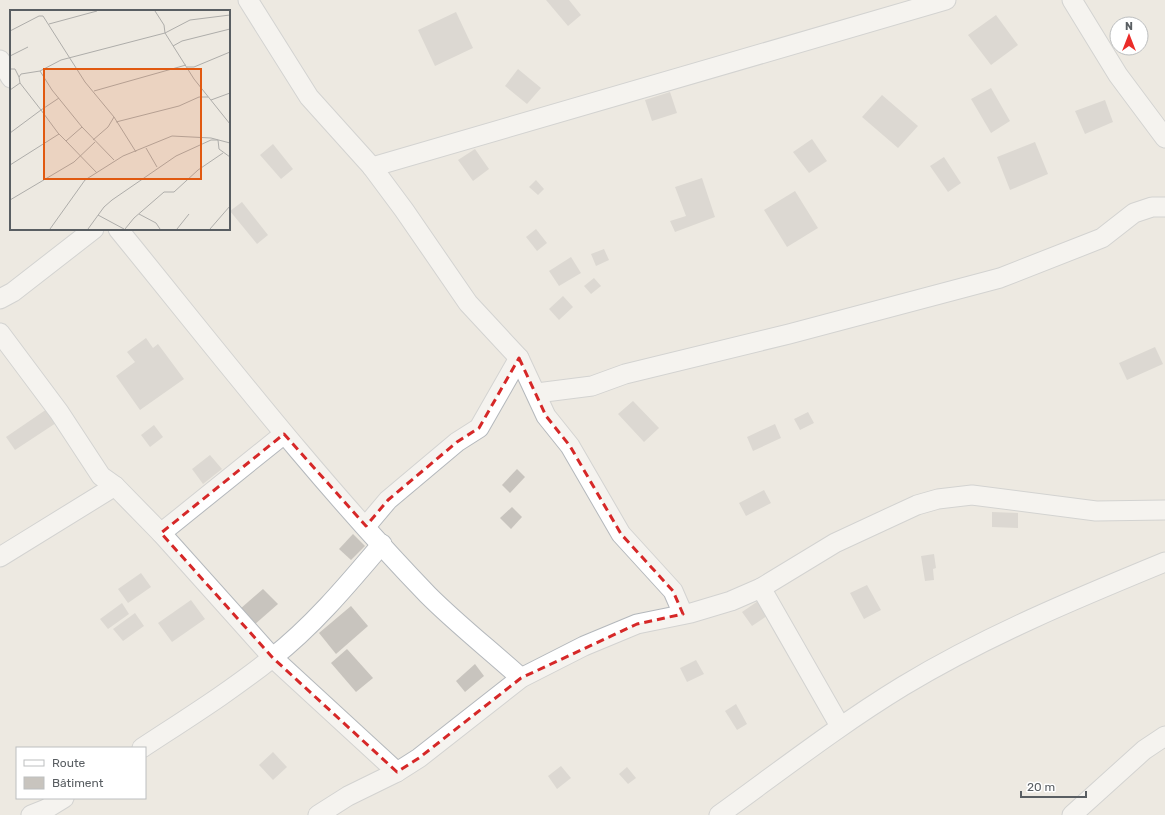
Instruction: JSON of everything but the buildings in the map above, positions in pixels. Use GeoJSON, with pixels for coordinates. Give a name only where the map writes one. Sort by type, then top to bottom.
{"type":"FeatureCollection","features":[{"type":"Feature","properties":{"kind":"street"},"geometry":{"type":"LineString","coordinates":[[248,0],[308,97],[372,167],[404,210],[468,303],[519,358],[537,393],[546,416],[570,446],[621,534],[672,591],[682,614]]}},
{"type":"Feature","properties":{"kind":"street"},"geometry":{"type":"LineString","coordinates":[[372,167],[946,0]]}},
{"type":"Feature","properties":{"kind":"street"},"geometry":{"type":"LineString","coordinates":[[1072,0],[1118,75],[1165,138]]}},
{"type":"Feature","properties":{"kind":"street"},"geometry":{"type":"LineString","coordinates":[[0,60],[10,76]]}},
{"type":"Feature","properties":{"kind":"street"},"geometry":{"type":"LineString","coordinates":[[537,393],[592,386],[625,374],[789,334],[1000,278],[1102,238],[1134,213],[1152,207],[1165,207]]}},
{"type":"Feature","properties":{"kind":"street"},"geometry":{"type":"LineString","coordinates":[[0,299],[12,292],[93,230]]}},
{"type":"Feature","properties":{"kind":"street"},"geometry":{"type":"LineString","coordinates":[[119,230],[284,434],[382,544],[429,595],[521,678]]}},
{"type":"Feature","properties":{"kind":"street"},"geometry":{"type":"LineString","coordinates":[[0,333],[59,412],[101,476],[115,486],[161,533],[273,658],[397,772]]}},
{"type":"Feature","properties":{"kind":"street"},"geometry":{"type":"LineString","coordinates":[[366,526],[388,500],[457,442],[480,428],[519,358]]}},
{"type":"Feature","properties":{"kind":"street"},"geometry":{"type":"LineString","coordinates":[[161,533],[284,434]]}},
{"type":"Feature","properties":{"kind":"street"},"geometry":{"type":"LineString","coordinates":[[0,557],[115,486]]}},
{"type":"Feature","properties":{"kind":"street"},"geometry":{"type":"LineString","coordinates":[[318,815],[348,796],[397,772],[419,758],[521,678],[584,646],[637,624],[731,601],[761,588],[835,543],[917,506],[938,499],[972,495],[1096,511],[1165,510]]}},
{"type":"Feature","properties":{"kind":"street"},"geometry":{"type":"LineString","coordinates":[[144,747],[225,693],[273,658],[327,608],[382,544]]}},
{"type":"Feature","properties":{"kind":"street"},"geometry":{"type":"LineString","coordinates":[[720,815],[840,726],[903,686],[980,644],[1087,594],[1165,562]]}},
{"type":"Feature","properties":{"kind":"street"},"geometry":{"type":"LineString","coordinates":[[761,588],[840,726]]}},
{"type":"Feature","properties":{"kind":"street"},"geometry":{"type":"LineString","coordinates":[[1072,815],[1144,750],[1165,736]]}},
{"type":"Feature","properties":{"kind":"street"},"geometry":{"type":"LineString","coordinates":[[32,815],[46,809],[62,799]]}},
{"type":"Feature","properties":{"kind":"highlighted area"},"geometry":{"type":"Polygon","coordinates":[[[519,358],[546,416],[570,446],[621,534],[673,591],[683,614],[637,624],[521,678],[419,758],[397,772],[273,658],[161,533],[284,434],[366,526],[388,500],[457,442],[479,428],[519,358]]]}}]}
